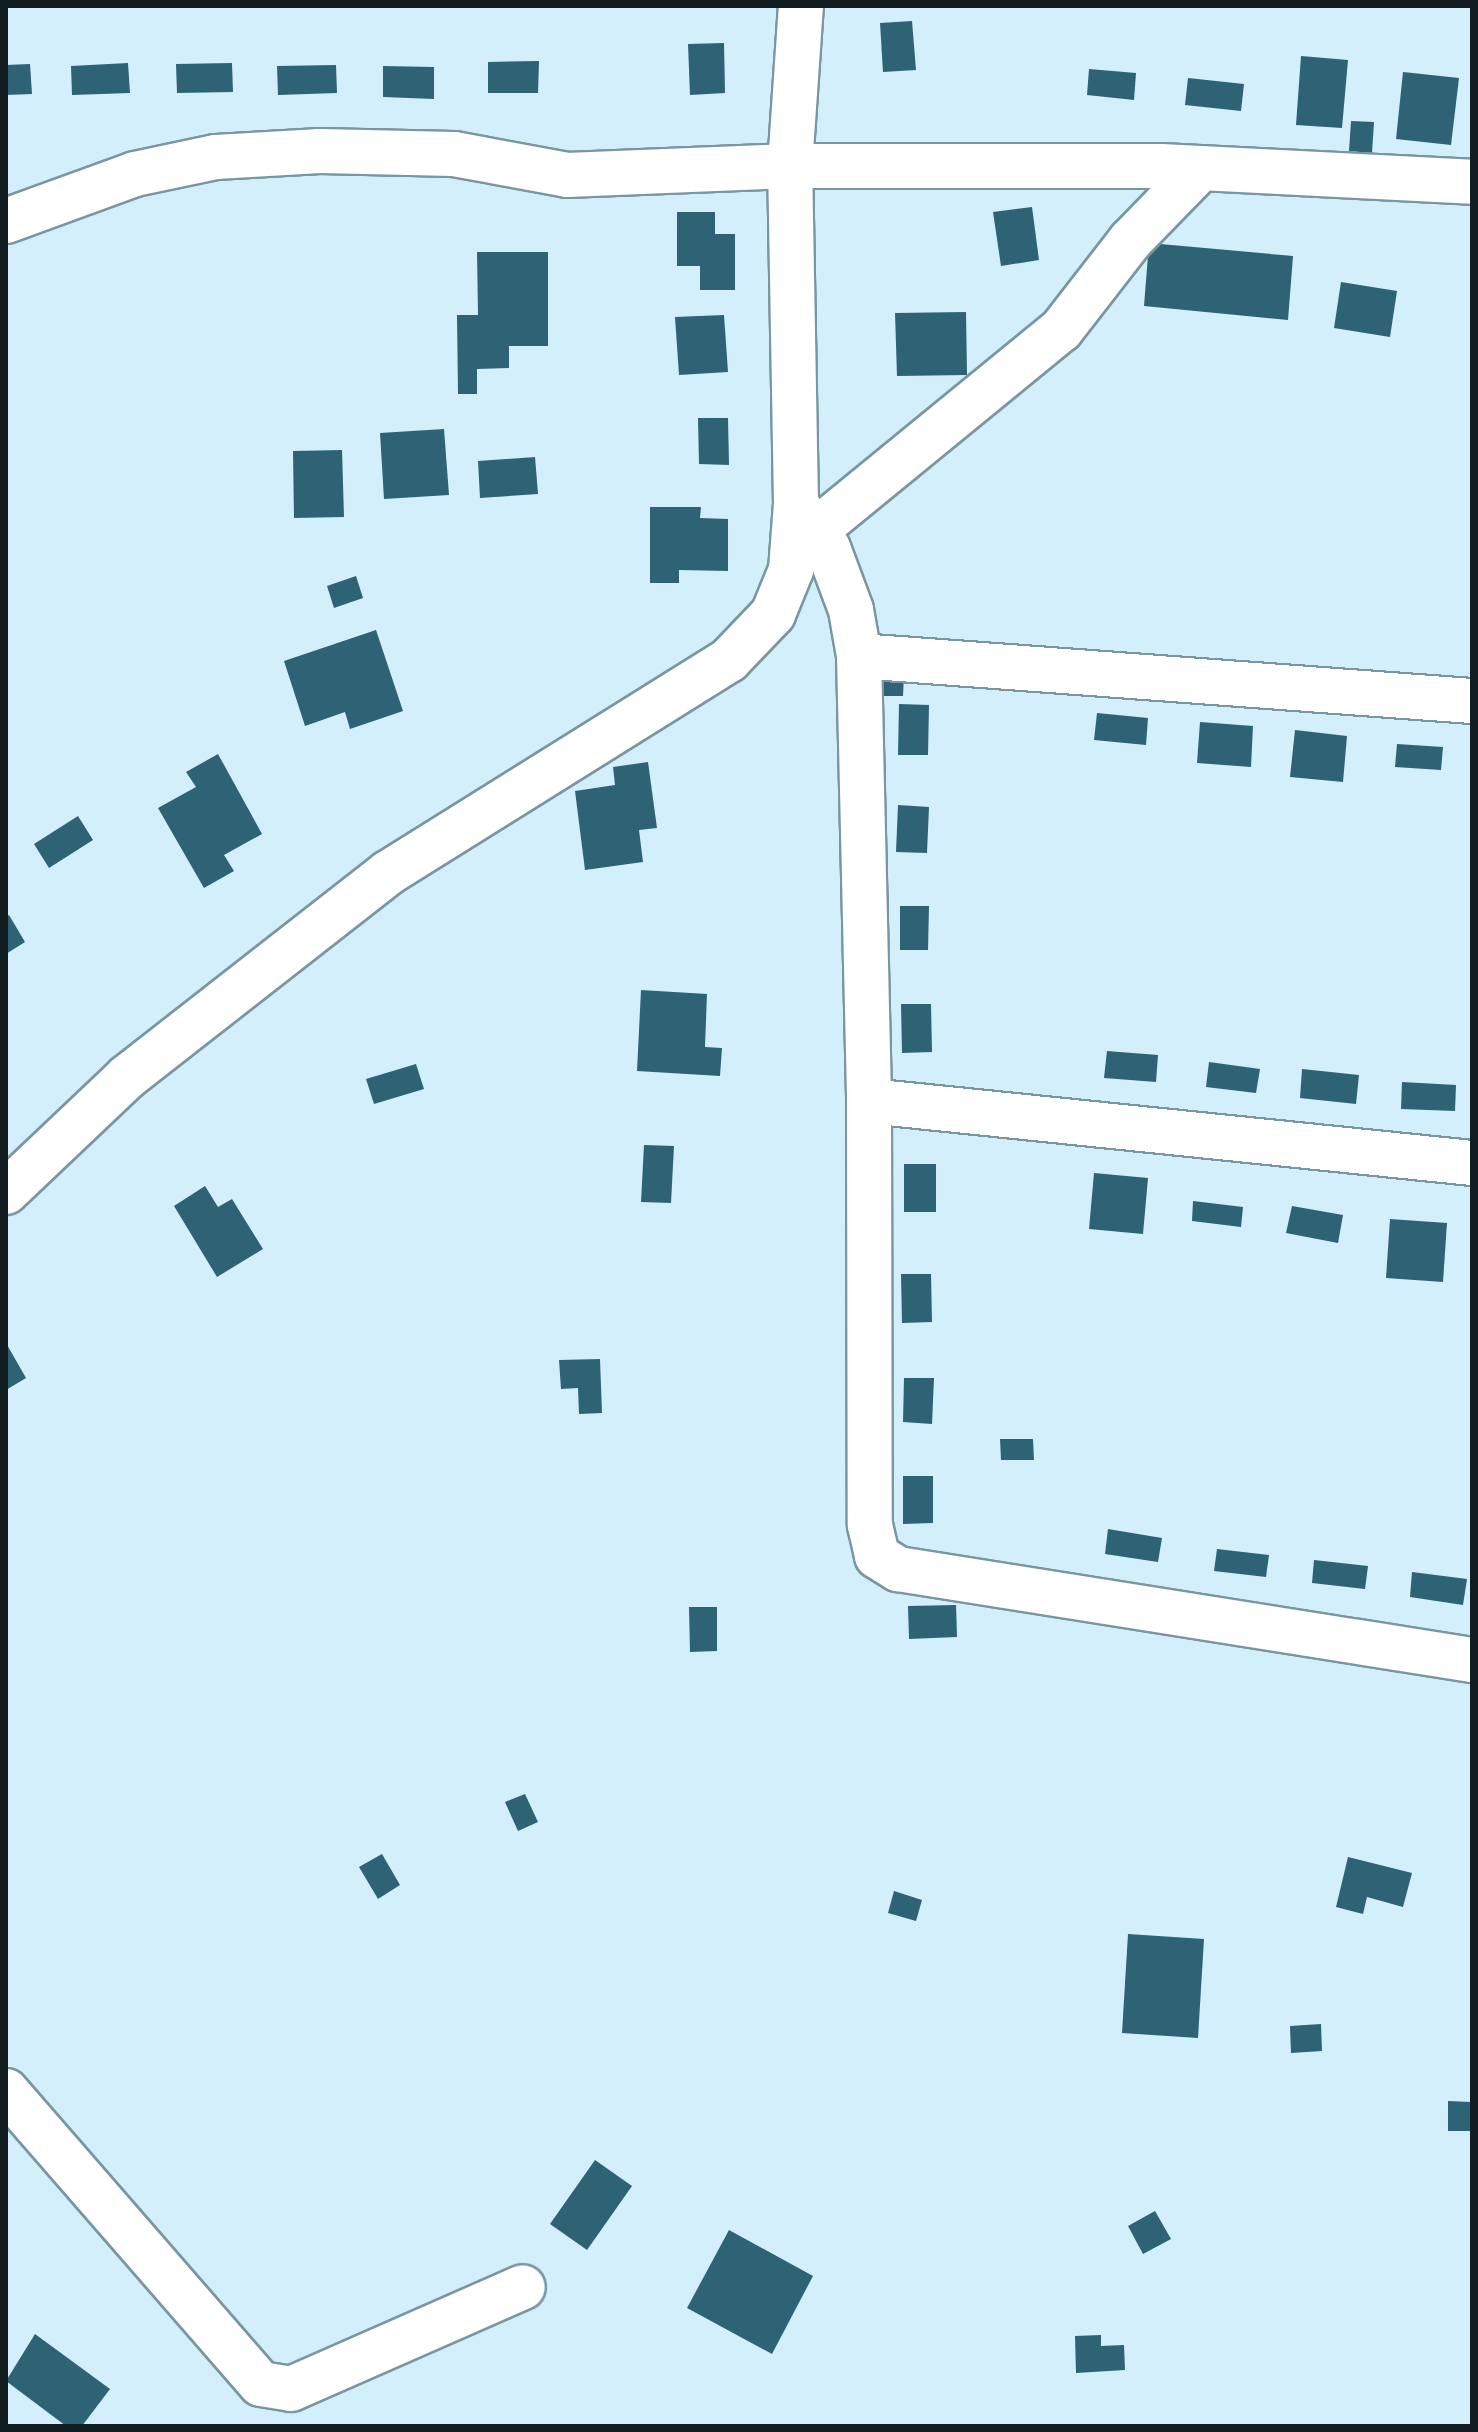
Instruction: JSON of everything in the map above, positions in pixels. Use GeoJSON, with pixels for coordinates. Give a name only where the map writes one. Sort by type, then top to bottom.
{"type":"FeatureCollection","features":[{"type":"Feature","properties":{"kind":"street"},"geometry":{"type":"LineString","coordinates":[[6,1192],[127,1077],[388,873],[729,660],[773,614],[791,570],[805,517],[790,166],[801,6]]}},
{"type":"Feature","properties":{"kind":"street"},"geometry":{"type":"LineString","coordinates":[[6,221],[135,174],[216,157],[320,151],[454,154],[567,175],[790,166],[1201,168],[1472,182]]}},
{"type":"Feature","properties":{"kind":"street"},"geometry":{"type":"LineString","coordinates":[[805,517],[1061,330],[1130,241],[1201,168]]}},
{"type":"Feature","properties":{"kind":"street"},"geometry":{"type":"LineString","coordinates":[[805,517],[828,548],[851,610],[859,656],[869,1101],[870,1525],[877,1556],[898,1569],[1472,1660]]}},
{"type":"Feature","properties":{"kind":"street"},"geometry":{"type":"LineString","coordinates":[[859,656],[1472,701]]}},
{"type":"Feature","properties":{"kind":"street"},"geometry":{"type":"LineString","coordinates":[[869,1101],[1472,1163]]}},
{"type":"Feature","properties":{"kind":"street"},"geometry":{"type":"LineString","coordinates":[[6,2091],[261,2384],[291,2389],[523,2287]]}},
{"type":"Feature","properties":{"kind":"building"},"geometry":{"type":"Polygon","coordinates":[[[912,21],[916,70],[883,72],[880,23],[912,21]]]}},
{"type":"Feature","properties":{"kind":"building"},"geometry":{"type":"Polygon","coordinates":[[[724,43],[725,93],[690,95],[688,44],[724,43]]]}},
{"type":"Feature","properties":{"kind":"building"},"geometry":{"type":"Polygon","coordinates":[[[1301,56],[1348,60],[1342,128],[1296,125],[1301,56]]]}},
{"type":"Feature","properties":{"kind":"building"},"geometry":{"type":"Polygon","coordinates":[[[539,61],[538,93],[488,93],[488,62],[539,61]]]}},
{"type":"Feature","properties":{"kind":"building"},"geometry":{"type":"Polygon","coordinates":[[[128,63],[130,93],[72,95],[71,66],[128,63]]]}},
{"type":"Feature","properties":{"kind":"building"},"geometry":{"type":"Polygon","coordinates":[[[232,63],[233,92],[177,93],[176,64],[232,63]]]}},
{"type":"Feature","properties":{"kind":"building"},"geometry":{"type":"Polygon","coordinates":[[[30,64],[32,94],[6,95],[6,65],[30,64]]]}},
{"type":"Feature","properties":{"kind":"building"},"geometry":{"type":"Polygon","coordinates":[[[336,65],[337,93],[278,95],[277,66],[336,65]]]}},
{"type":"Feature","properties":{"kind":"building"},"geometry":{"type":"Polygon","coordinates":[[[383,66],[434,67],[434,99],[383,97],[383,66]]]}},
{"type":"Feature","properties":{"kind":"building"},"geometry":{"type":"Polygon","coordinates":[[[1089,69],[1136,73],[1134,100],[1087,95],[1089,69]]]}},
{"type":"Feature","properties":{"kind":"building"},"geometry":{"type":"Polygon","coordinates":[[[1403,72],[1459,78],[1451,145],[1396,139],[1403,72]]]}},
{"type":"Feature","properties":{"kind":"building"},"geometry":{"type":"Polygon","coordinates":[[[1188,78],[1244,84],[1241,111],[1185,105],[1188,78]]]}},
{"type":"Feature","properties":{"kind":"building"},"geometry":{"type":"Polygon","coordinates":[[[1351,121],[1374,122],[1372,153],[1349,151],[1351,121]]]}},
{"type":"Feature","properties":{"kind":"building"},"geometry":{"type":"Polygon","coordinates":[[[1032,207],[1039,260],[1001,266],[993,212],[1032,207]]]}},
{"type":"Feature","properties":{"kind":"building"},"geometry":{"type":"Polygon","coordinates":[[[677,212],[715,212],[715,234],[735,234],[735,290],[700,290],[700,266],[677,266],[677,212]]]}},
{"type":"Feature","properties":{"kind":"building"},"geometry":{"type":"Polygon","coordinates":[[[1149,243],[1293,256],[1288,320],[1144,306],[1149,243]]]}},
{"type":"Feature","properties":{"kind":"building"},"geometry":{"type":"Polygon","coordinates":[[[477,252],[548,252],[548,346],[509,346],[509,368],[477,369],[477,394],[458,394],[457,315],[478,315],[477,252]]]}},
{"type":"Feature","properties":{"kind":"building"},"geometry":{"type":"Polygon","coordinates":[[[1341,282],[1397,291],[1390,337],[1334,328],[1341,282]]]}},
{"type":"Feature","properties":{"kind":"building"},"geometry":{"type":"Polygon","coordinates":[[[966,312],[967,375],[897,376],[895,313],[966,312]]]}},
{"type":"Feature","properties":{"kind":"building"},"geometry":{"type":"Polygon","coordinates":[[[724,315],[728,372],[679,375],[675,317],[724,315]]]}},
{"type":"Feature","properties":{"kind":"building"},"geometry":{"type":"Polygon","coordinates":[[[698,418],[728,418],[729,465],[699,464],[698,418]]]}},
{"type":"Feature","properties":{"kind":"building"},"geometry":{"type":"Polygon","coordinates":[[[444,429],[449,495],[384,499],[380,433],[444,429]]]}},
{"type":"Feature","properties":{"kind":"building"},"geometry":{"type":"Polygon","coordinates":[[[342,450],[344,517],[294,518],[293,451],[342,450]]]}},
{"type":"Feature","properties":{"kind":"building"},"geometry":{"type":"Polygon","coordinates":[[[535,457],[538,494],[480,498],[478,461],[535,457]]]}},
{"type":"Feature","properties":{"kind":"building"},"geometry":{"type":"Polygon","coordinates":[[[650,507],[701,507],[700,518],[728,519],[728,571],[679,570],[679,583],[650,583],[650,507]]]}},
{"type":"Feature","properties":{"kind":"building"},"geometry":{"type":"Polygon","coordinates":[[[356,576],[363,598],[334,608],[327,586],[356,576]]]}},
{"type":"Feature","properties":{"kind":"building"},"geometry":{"type":"Polygon","coordinates":[[[376,630],[403,711],[350,729],[345,712],[305,726],[284,661],[376,630]]]}},
{"type":"Feature","properties":{"kind":"building"},"geometry":{"type":"Polygon","coordinates":[[[878,674],[904,675],[903,696],[877,696],[878,674]]]}},
{"type":"Feature","properties":{"kind":"building"},"geometry":{"type":"Polygon","coordinates":[[[899,704],[929,705],[928,755],[898,755],[899,704]]]}},
{"type":"Feature","properties":{"kind":"building"},"geometry":{"type":"Polygon","coordinates":[[[1097,713],[1148,718],[1146,745],[1094,740],[1097,713]]]}},
{"type":"Feature","properties":{"kind":"building"},"geometry":{"type":"Polygon","coordinates":[[[1200,722],[1253,726],[1251,767],[1197,763],[1200,722]]]}},
{"type":"Feature","properties":{"kind":"building"},"geometry":{"type":"Polygon","coordinates":[[[1295,730],[1347,736],[1343,782],[1290,777],[1295,730]]]}},
{"type":"Feature","properties":{"kind":"building"},"geometry":{"type":"Polygon","coordinates":[[[1397,744],[1443,747],[1441,770],[1395,767],[1397,744]]]}},
{"type":"Feature","properties":{"kind":"building"},"geometry":{"type":"Polygon","coordinates":[[[218,754],[262,834],[224,855],[234,871],[204,888],[158,808],[196,787],[186,772],[218,754]]]}},
{"type":"Feature","properties":{"kind":"building"},"geometry":{"type":"Polygon","coordinates":[[[648,762],[657,828],[639,830],[643,862],[585,870],[575,791],[615,785],[613,767],[648,762]]]}},
{"type":"Feature","properties":{"kind":"building"},"geometry":{"type":"Polygon","coordinates":[[[898,805],[929,807],[927,853],[896,852],[898,805]]]}},
{"type":"Feature","properties":{"kind":"building"},"geometry":{"type":"Polygon","coordinates":[[[78,816],[93,840],[49,868],[34,844],[78,816]]]}},
{"type":"Feature","properties":{"kind":"building"},"geometry":{"type":"Polygon","coordinates":[[[900,906],[929,906],[928,950],[900,950],[900,906]]]}},
{"type":"Feature","properties":{"kind":"building"},"geometry":{"type":"Polygon","coordinates":[[[9,915],[25,942],[6,954],[6,917],[9,915]]]}},
{"type":"Feature","properties":{"kind":"building"},"geometry":{"type":"Polygon","coordinates":[[[641,990],[707,994],[705,1047],[722,1048],[720,1076],[637,1071],[641,990]]]}},
{"type":"Feature","properties":{"kind":"building"},"geometry":{"type":"Polygon","coordinates":[[[901,1004],[931,1004],[932,1052],[902,1053],[901,1004]]]}},
{"type":"Feature","properties":{"kind":"building"},"geometry":{"type":"Polygon","coordinates":[[[1107,1051],[1158,1055],[1156,1082],[1104,1078],[1107,1051]]]}},
{"type":"Feature","properties":{"kind":"building"},"geometry":{"type":"Polygon","coordinates":[[[1209,1062],[1260,1069],[1256,1093],[1206,1087],[1209,1062]]]}},
{"type":"Feature","properties":{"kind":"building"},"geometry":{"type":"Polygon","coordinates":[[[416,1064],[424,1089],[374,1104],[366,1079],[416,1064]]]}},
{"type":"Feature","properties":{"kind":"building"},"geometry":{"type":"Polygon","coordinates":[[[1302,1069],[1359,1075],[1356,1104],[1300,1098],[1302,1069]]]}},
{"type":"Feature","properties":{"kind":"building"},"geometry":{"type":"Polygon","coordinates":[[[1402,1082],[1456,1085],[1455,1111],[1401,1109],[1402,1082]]]}},
{"type":"Feature","properties":{"kind":"building"},"geometry":{"type":"Polygon","coordinates":[[[644,1145],[674,1146],[671,1203],[641,1202],[644,1145]]]}},
{"type":"Feature","properties":{"kind":"building"},"geometry":{"type":"Polygon","coordinates":[[[904,1164],[936,1164],[936,1212],[904,1212],[904,1164]]]}},
{"type":"Feature","properties":{"kind":"building"},"geometry":{"type":"Polygon","coordinates":[[[1094,1173],[1148,1178],[1143,1234],[1089,1229],[1094,1173]]]}},
{"type":"Feature","properties":{"kind":"building"},"geometry":{"type":"Polygon","coordinates":[[[205,1186],[218,1207],[232,1199],[263,1249],[217,1277],[174,1206],[205,1186]]]}},
{"type":"Feature","properties":{"kind":"building"},"geometry":{"type":"Polygon","coordinates":[[[1193,1201],[1243,1207],[1241,1227],[1192,1221],[1193,1201]]]}},
{"type":"Feature","properties":{"kind":"building"},"geometry":{"type":"Polygon","coordinates":[[[1292,1206],[1343,1215],[1338,1243],[1286,1233],[1292,1206]]]}},
{"type":"Feature","properties":{"kind":"building"},"geometry":{"type":"Polygon","coordinates":[[[1390,1219],[1447,1223],[1443,1282],[1386,1278],[1390,1219]]]}},
{"type":"Feature","properties":{"kind":"building"},"geometry":{"type":"Polygon","coordinates":[[[901,1274],[931,1274],[932,1322],[902,1323],[901,1274]]]}},
{"type":"Feature","properties":{"kind":"building"},"geometry":{"type":"Polygon","coordinates":[[[6,1343],[26,1378],[6,1390],[6,1343]]]}},
{"type":"Feature","properties":{"kind":"building"},"geometry":{"type":"Polygon","coordinates":[[[600,1359],[602,1413],[579,1414],[578,1388],[561,1389],[559,1360],[600,1359]]]}},
{"type":"Feature","properties":{"kind":"building"},"geometry":{"type":"Polygon","coordinates":[[[904,1378],[934,1378],[932,1424],[903,1422],[904,1378]]]}},
{"type":"Feature","properties":{"kind":"building"},"geometry":{"type":"Polygon","coordinates":[[[1000,1439],[1033,1439],[1034,1460],[1001,1460],[1000,1439]]]}},
{"type":"Feature","properties":{"kind":"building"},"geometry":{"type":"Polygon","coordinates":[[[903,1476],[933,1476],[933,1523],[903,1524],[903,1476]]]}},
{"type":"Feature","properties":{"kind":"building"},"geometry":{"type":"Polygon","coordinates":[[[1108,1529],[1162,1538],[1158,1562],[1105,1554],[1108,1529]]]}},
{"type":"Feature","properties":{"kind":"building"},"geometry":{"type":"Polygon","coordinates":[[[1217,1549],[1269,1555],[1266,1577],[1214,1571],[1217,1549]]]}},
{"type":"Feature","properties":{"kind":"building"},"geometry":{"type":"Polygon","coordinates":[[[1314,1560],[1368,1566],[1365,1589],[1312,1583],[1314,1560]]]}},
{"type":"Feature","properties":{"kind":"building"},"geometry":{"type":"Polygon","coordinates":[[[1412,1572],[1467,1579],[1463,1605],[1410,1597],[1412,1572]]]}},
{"type":"Feature","properties":{"kind":"building"},"geometry":{"type":"Polygon","coordinates":[[[956,1605],[957,1637],[909,1639],[908,1606],[956,1605]]]}},
{"type":"Feature","properties":{"kind":"building"},"geometry":{"type":"Polygon","coordinates":[[[689,1607],[717,1607],[717,1651],[690,1652],[689,1607]]]}},
{"type":"Feature","properties":{"kind":"building"},"geometry":{"type":"Polygon","coordinates":[[[525,1794],[538,1822],[518,1831],[505,1802],[525,1794]]]}},
{"type":"Feature","properties":{"kind":"building"},"geometry":{"type":"Polygon","coordinates":[[[382,1854],[400,1885],[378,1899],[359,1867],[382,1854]]]}},
{"type":"Feature","properties":{"kind":"building"},"geometry":{"type":"Polygon","coordinates":[[[1348,1857],[1412,1873],[1403,1907],[1367,1897],[1363,1914],[1336,1907],[1348,1857]]]}},
{"type":"Feature","properties":{"kind":"building"},"geometry":{"type":"Polygon","coordinates":[[[894,1891],[922,1900],[916,1921],[888,1913],[894,1891]]]}},
{"type":"Feature","properties":{"kind":"building"},"geometry":{"type":"Polygon","coordinates":[[[1128,1934],[1204,1939],[1198,2038],[1122,2033],[1128,1934]]]}},
{"type":"Feature","properties":{"kind":"building"},"geometry":{"type":"Polygon","coordinates":[[[1321,2024],[1322,2051],[1291,2053],[1290,2026],[1321,2024]]]}},
{"type":"Feature","properties":{"kind":"building"},"geometry":{"type":"Polygon","coordinates":[[[1448,2101],[1472,2102],[1472,2131],[1448,2131],[1448,2101]]]}},
{"type":"Feature","properties":{"kind":"building"},"geometry":{"type":"Polygon","coordinates":[[[595,2160],[632,2186],[587,2250],[550,2224],[595,2160]]]}},
{"type":"Feature","properties":{"kind":"building"},"geometry":{"type":"Polygon","coordinates":[[[1155,2211],[1171,2239],[1143,2254],[1128,2226],[1155,2211]]]}},
{"type":"Feature","properties":{"kind":"building"},"geometry":{"type":"Polygon","coordinates":[[[729,2230],[813,2276],[772,2354],[687,2308],[729,2230]]]}},
{"type":"Feature","properties":{"kind":"building"},"geometry":{"type":"Polygon","coordinates":[[[35,2334],[110,2389],[82,2426],[66,2426],[6,2381],[35,2334]]]}},
{"type":"Feature","properties":{"kind":"building"},"geometry":{"type":"Polygon","coordinates":[[[1101,2335],[1101,2346],[1124,2345],[1125,2370],[1076,2373],[1075,2336],[1101,2335]]]}}]}
